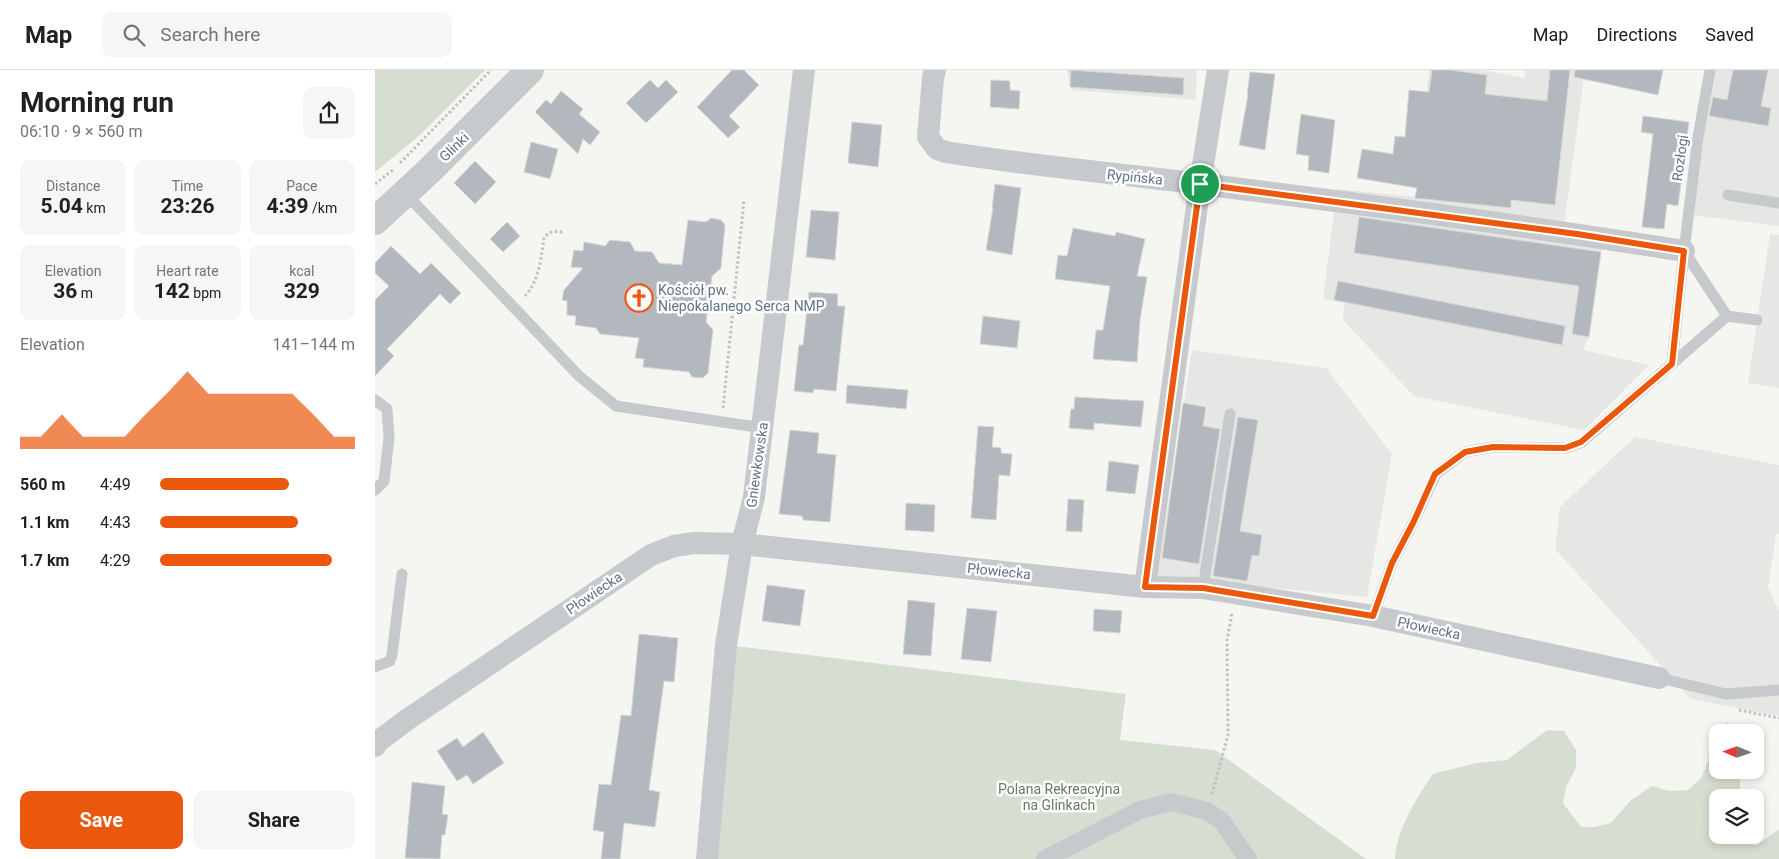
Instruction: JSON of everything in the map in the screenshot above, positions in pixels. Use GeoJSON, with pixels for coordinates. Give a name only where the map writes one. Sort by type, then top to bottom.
{"type":"FeatureCollection","features":[{"type":"Feature","properties":{"kind":"street","name":"Glinki"},"geometry":{"type":"LineString","coordinates":[[375,221],[472,130],[530,70]]}},
{"type":"Feature","properties":{"kind":"street","name":"Gniewkowska"},"geometry":{"type":"LineString","coordinates":[[707,859],[725,645],[742,544],[754,497],[804,70]]}},
{"type":"Feature","properties":{"kind":"street","name":"Rypińska"},"geometry":{"type":"LineString","coordinates":[[935,70],[928,137],[937,149],[1059,168],[1200,184],[1577,234],[1684,251]]}},
{"type":"Feature","properties":{"kind":"street"},"geometry":{"type":"LineString","coordinates":[[1145,587],[1200,184],[1218,70]]}},
{"type":"Feature","properties":{"kind":"street","name":"Płowiecka"},"geometry":{"type":"LineString","coordinates":[[375,746],[376,743],[407,719],[651,555],[674,546],[694,543],[742,544],[1145,587],[1203,588],[1373,616],[1668,680]]}},
{"type":"Feature","properties":{"kind":"street"},"geometry":{"type":"LineString","coordinates":[[1045,859],[1140,810],[1171,802],[1207,811],[1221,820],[1248,859]]}},
{"type":"Feature","properties":{"kind":"lane","name":"Rozłogi"},"geometry":{"type":"LineString","coordinates":[[1672,364],[1698,137],[1710,70]]}},
{"type":"Feature","properties":{"kind":"lane"},"geometry":{"type":"LineString","coordinates":[[405,193],[579,376],[616,406],[763,428]]}},
{"type":"Feature","properties":{"kind":"lane"},"geometry":{"type":"LineString","coordinates":[[1728,195],[1779,202]]}},
{"type":"Feature","properties":{"kind":"lane"},"geometry":{"type":"LineString","coordinates":[[1684,251],[1727,316]]}},
{"type":"Feature","properties":{"kind":"lane"},"geometry":{"type":"LineString","coordinates":[[1373,616],[1392,563],[1414,521],[1435,474],[1465,452],[1493,447],[1565,448],[1581,442],[1727,316],[1757,320]]}},
{"type":"Feature","properties":{"kind":"lane"},"geometry":{"type":"LineString","coordinates":[[375,400],[387,409],[389,438],[384,481],[375,490]]}},
{"type":"Feature","properties":{"kind":"lane"},"geometry":{"type":"LineString","coordinates":[[1203,588],[1230,414]]}},
{"type":"Feature","properties":{"kind":"lane"},"geometry":{"type":"LineString","coordinates":[[375,667],[390,661],[392,655],[402,574]]}},
{"type":"Feature","properties":{"kind":"lane"},"geometry":{"type":"LineString","coordinates":[[1668,680],[1726,694],[1779,690]]}},
{"type":"Feature","properties":{"kind":"path"},"geometry":{"type":"LineString","coordinates":[[375,184],[397,167],[491,70]]}},
{"type":"Feature","properties":{"kind":"path"},"geometry":{"type":"LineString","coordinates":[[722,422],[744,200]]}},
{"type":"Feature","properties":{"kind":"path"},"geometry":{"type":"LineString","coordinates":[[514,308],[533,288],[546,235],[554,231],[563,232]]}},
{"type":"Feature","properties":{"kind":"path"},"geometry":{"type":"LineString","coordinates":[[1207,811],[1228,735],[1227,640],[1236,593]]}},
{"type":"Feature","properties":{"kind":"shaded area"},"geometry":{"type":"Polygon","coordinates":[[[1067,70],[1196,70],[1195,100],[1071,90],[1067,70]]]}},
{"type":"Feature","properties":{"kind":"shaded area"},"geometry":{"type":"Polygon","coordinates":[[[1429,70],[1482,70],[1524,78],[1526,70],[1585,70],[1562,241],[1602,247],[1589,337],[1583,350],[1649,365],[1584,430],[1414,396],[1343,320],[1344,303],[1323,299],[1337,189],[1416,197],[1429,70]]]}},
{"type":"Feature","properties":{"kind":"shaded area"},"geometry":{"type":"Polygon","coordinates":[[[1715,70],[1779,70],[1779,226],[1691,215],[1715,70]]]}},
{"type":"Feature","properties":{"kind":"shaded area"},"geometry":{"type":"Polygon","coordinates":[[[1770,234],[1779,235],[1779,388],[1748,383],[1770,234]]]}},
{"type":"Feature","properties":{"kind":"shaded area"},"geometry":{"type":"Polygon","coordinates":[[[1192,350],[1326,368],[1392,454],[1367,597],[1157,577],[1192,350]]]}},
{"type":"Feature","properties":{"kind":"shaded area"},"geometry":{"type":"Polygon","coordinates":[[[1635,437],[1779,465],[1779,533],[1776,535],[1768,587],[1779,611],[1779,716],[1691,699],[1555,549],[1560,507],[1635,437]]]}},
{"type":"Feature","properties":{"kind":"green space"},"geometry":{"type":"Polygon","coordinates":[[[375,70],[485,70],[419,136],[375,172],[375,70]]]}},
{"type":"Feature","properties":{"kind":"green space","name":"Polana Rekreacyjna na Glinkach"},"geometry":{"type":"Polygon","coordinates":[[[736,646],[1126,694],[1120,740],[1215,750],[1366,859],[708,859],[736,646]]]}},
{"type":"Feature","properties":{"kind":"green space"},"geometry":{"type":"Polygon","coordinates":[[[1547,730],[1564,731],[1576,750],[1576,768],[1566,787],[1563,803],[1581,827],[1594,827],[1611,823],[1631,800],[1652,786],[1669,791],[1688,790],[1702,777],[1708,761],[1709,752],[1709,779],[1740,779],[1740,789],[1709,789],[1709,844],[1764,844],[1764,840],[1779,829],[1779,859],[1395,859],[1396,848],[1403,826],[1420,793],[1433,774],[1477,763],[1507,760],[1547,730]]]}},
{"type":"Feature","properties":{"kind":"building"},"geometry":{"type":"Polygon","coordinates":[[[732,70],[744,70],[759,85],[729,116],[740,127],[728,138],[697,107],[732,70]]]}},
{"type":"Feature","properties":{"kind":"building"},"geometry":{"type":"Polygon","coordinates":[[[1071,70],[1184,78],[1183,95],[1070,87],[1071,70]]]}},
{"type":"Feature","properties":{"kind":"building"},"geometry":{"type":"Polygon","coordinates":[[[1432,70],[1450,70],[1487,75],[1485,94],[1547,101],[1550,70],[1570,70],[1555,205],[1511,200],[1511,208],[1415,198],[1417,188],[1357,178],[1362,149],[1393,154],[1395,136],[1405,137],[1409,90],[1429,92],[1432,70]]]}},
{"type":"Feature","properties":{"kind":"building"},"geometry":{"type":"Polygon","coordinates":[[[1575,70],[1663,70],[1658,95],[1574,77],[1575,70]]]}},
{"type":"Feature","properties":{"kind":"building"},"geometry":{"type":"Polygon","coordinates":[[[1733,70],[1768,70],[1761,106],[1771,108],[1768,126],[1709,116],[1713,97],[1727,100],[1733,70]]]}},
{"type":"Feature","properties":{"kind":"building"},"geometry":{"type":"Polygon","coordinates":[[[1250,72],[1275,74],[1265,150],[1239,145],[1250,72]]]}},
{"type":"Feature","properties":{"kind":"building"},"geometry":{"type":"Polygon","coordinates":[[[650,80],[658,88],[666,80],[678,92],[646,123],[626,103],[650,80]]]}},
{"type":"Feature","properties":{"kind":"building"},"geometry":{"type":"Polygon","coordinates":[[[991,80],[1010,81],[1010,90],[1020,91],[1019,109],[990,107],[991,80]]]}},
{"type":"Feature","properties":{"kind":"building"},"geometry":{"type":"Polygon","coordinates":[[[561,91],[583,109],[579,114],[600,132],[590,145],[583,139],[578,154],[535,112],[546,100],[551,104],[561,91]]]}},
{"type":"Feature","properties":{"kind":"building"},"geometry":{"type":"Polygon","coordinates":[[[1301,114],[1335,120],[1329,173],[1308,170],[1309,156],[1296,154],[1301,114]]]}},
{"type":"Feature","properties":{"kind":"building"},"geometry":{"type":"Polygon","coordinates":[[[1643,116],[1689,122],[1678,206],[1667,204],[1664,229],[1642,227],[1653,134],[1641,132],[1643,116]]]}},
{"type":"Feature","properties":{"kind":"building"},"geometry":{"type":"Polygon","coordinates":[[[852,122],[882,125],[878,167],[848,163],[852,122]]]}},
{"type":"Feature","properties":{"kind":"building"},"geometry":{"type":"Polygon","coordinates":[[[531,142],[558,149],[550,179],[524,172],[531,142]]]}},
{"type":"Feature","properties":{"kind":"building"},"geometry":{"type":"Polygon","coordinates":[[[475,161],[496,182],[475,204],[454,183],[475,161]]]}},
{"type":"Feature","properties":{"kind":"building"},"geometry":{"type":"Polygon","coordinates":[[[995,184],[1021,188],[1012,255],[986,250],[995,184]]]}},
{"type":"Feature","properties":{"kind":"building"},"geometry":{"type":"Polygon","coordinates":[[[811,210],[839,212],[835,260],[806,257],[811,210]]]}},
{"type":"Feature","properties":{"kind":"building"},"geometry":{"type":"Polygon","coordinates":[[[1359,217],[1601,252],[1589,337],[1572,334],[1579,286],[1354,253],[1359,217]]]}},
{"type":"Feature","properties":{"kind":"building","name":"Kościół pw. Niepokalanego Serca NMP"},"geometry":{"type":"Polygon","coordinates":[[[711,218],[721,220],[725,225],[721,268],[712,276],[706,322],[713,330],[708,373],[703,378],[692,377],[689,372],[643,367],[644,359],[635,358],[639,338],[600,334],[596,328],[575,325],[576,316],[567,315],[567,301],[562,300],[564,290],[583,268],[571,267],[574,250],[583,251],[584,242],[605,246],[610,240],[630,242],[635,251],[652,252],[659,263],[682,265],[688,220],[706,222],[711,218]]]}},
{"type":"Feature","properties":{"kind":"building"},"geometry":{"type":"Polygon","coordinates":[[[507,222],[520,236],[503,252],[490,239],[507,222]]]}},
{"type":"Feature","properties":{"kind":"building"},"geometry":{"type":"Polygon","coordinates":[[[1073,228],[1115,236],[1116,232],[1145,239],[1137,276],[1147,277],[1140,320],[1137,362],[1093,359],[1096,330],[1103,330],[1110,286],[1055,279],[1058,255],[1067,256],[1073,228]]]}},
{"type":"Feature","properties":{"kind":"building"},"geometry":{"type":"Polygon","coordinates":[[[391,246],[420,274],[431,263],[461,293],[450,304],[440,294],[387,349],[394,356],[375,376],[375,300],[389,286],[375,273],[375,263],[391,246]]]}},
{"type":"Feature","properties":{"kind":"building"},"geometry":{"type":"Polygon","coordinates":[[[1338,281],[1565,326],[1562,345],[1334,300],[1338,281]]]}},
{"type":"Feature","properties":{"kind":"building"},"geometry":{"type":"Polygon","coordinates":[[[809,292],[838,294],[837,306],[845,306],[836,391],[814,389],[813,393],[794,391],[799,345],[803,345],[809,292]]]}},
{"type":"Feature","properties":{"kind":"building"},"geometry":{"type":"Polygon","coordinates":[[[983,316],[1020,321],[1017,348],[980,344],[983,316]]]}},
{"type":"Feature","properties":{"kind":"building"},"geometry":{"type":"Polygon","coordinates":[[[847,385],[908,390],[906,409],[846,403],[847,385]]]}},
{"type":"Feature","properties":{"kind":"building"},"geometry":{"type":"Polygon","coordinates":[[[1075,397],[1144,401],[1141,427],[1094,423],[1094,430],[1069,428],[1071,409],[1074,409],[1075,397]]]}},
{"type":"Feature","properties":{"kind":"building"},"geometry":{"type":"Polygon","coordinates":[[[1183,403],[1206,407],[1203,426],[1220,429],[1199,564],[1162,558],[1183,403]]]}},
{"type":"Feature","properties":{"kind":"building"},"geometry":{"type":"Polygon","coordinates":[[[1238,417],[1258,420],[1240,531],[1262,535],[1259,556],[1252,555],[1247,581],[1213,576],[1238,417]]]}},
{"type":"Feature","properties":{"kind":"building"},"geometry":{"type":"Polygon","coordinates":[[[978,426],[994,427],[992,447],[1001,448],[1001,453],[1012,454],[1010,476],[999,475],[996,520],[971,518],[978,426]]]}},
{"type":"Feature","properties":{"kind":"building"},"geometry":{"type":"Polygon","coordinates":[[[790,430],[819,433],[817,453],[836,455],[830,522],[803,520],[802,516],[779,514],[790,430]]]}},
{"type":"Feature","properties":{"kind":"building"},"geometry":{"type":"Polygon","coordinates":[[[1109,461],[1139,465],[1135,494],[1106,491],[1109,461]]]}},
{"type":"Feature","properties":{"kind":"building"},"geometry":{"type":"Polygon","coordinates":[[[1068,499],[1084,500],[1082,532],[1066,531],[1068,499]]]}},
{"type":"Feature","properties":{"kind":"building"},"geometry":{"type":"Polygon","coordinates":[[[906,503],[935,505],[934,532],[905,530],[906,503]]]}},
{"type":"Feature","properties":{"kind":"building"},"geometry":{"type":"Polygon","coordinates":[[[767,585],[805,590],[800,626],[762,621],[767,585]]]}},
{"type":"Feature","properties":{"kind":"building"},"geometry":{"type":"Polygon","coordinates":[[[908,600],[935,603],[931,656],[903,654],[908,600]]]}},
{"type":"Feature","properties":{"kind":"building"},"geometry":{"type":"Polygon","coordinates":[[[967,608],[997,611],[991,662],[961,659],[967,608]]]}},
{"type":"Feature","properties":{"kind":"building"},"geometry":{"type":"Polygon","coordinates":[[[1094,609],[1122,611],[1120,633],[1093,631],[1094,609]]]}},
{"type":"Feature","properties":{"kind":"building"},"geometry":{"type":"Polygon","coordinates":[[[639,634],[678,638],[674,682],[664,681],[649,790],[660,792],[655,827],[624,823],[620,859],[601,859],[604,832],[593,830],[599,784],[611,785],[621,715],[631,716],[639,634]]]}},
{"type":"Feature","properties":{"kind":"building"},"geometry":{"type":"Polygon","coordinates":[[[483,732],[504,763],[473,784],[467,775],[457,781],[437,751],[457,738],[463,747],[483,732]]]}},
{"type":"Feature","properties":{"kind":"building"},"geometry":{"type":"Polygon","coordinates":[[[412,782],[445,786],[442,814],[448,815],[445,835],[442,835],[440,859],[405,858],[412,782]]]}},
{"type":"Feature","properties":{"kind":"place","name":"Kościół pw. Niepokalanego Serca NMP"},"geometry":{"type":"Point","coordinates":[639,298]}},
{"type":"Feature","properties":{"kind":"route"},"geometry":{"type":"LineString","coordinates":[[1200,184],[1577,234],[1684,251],[1672,364],[1581,442],[1565,448],[1493,447],[1465,452],[1435,474],[1414,521],[1392,563],[1373,616],[1203,588],[1145,587],[1200,184]]}}]}
